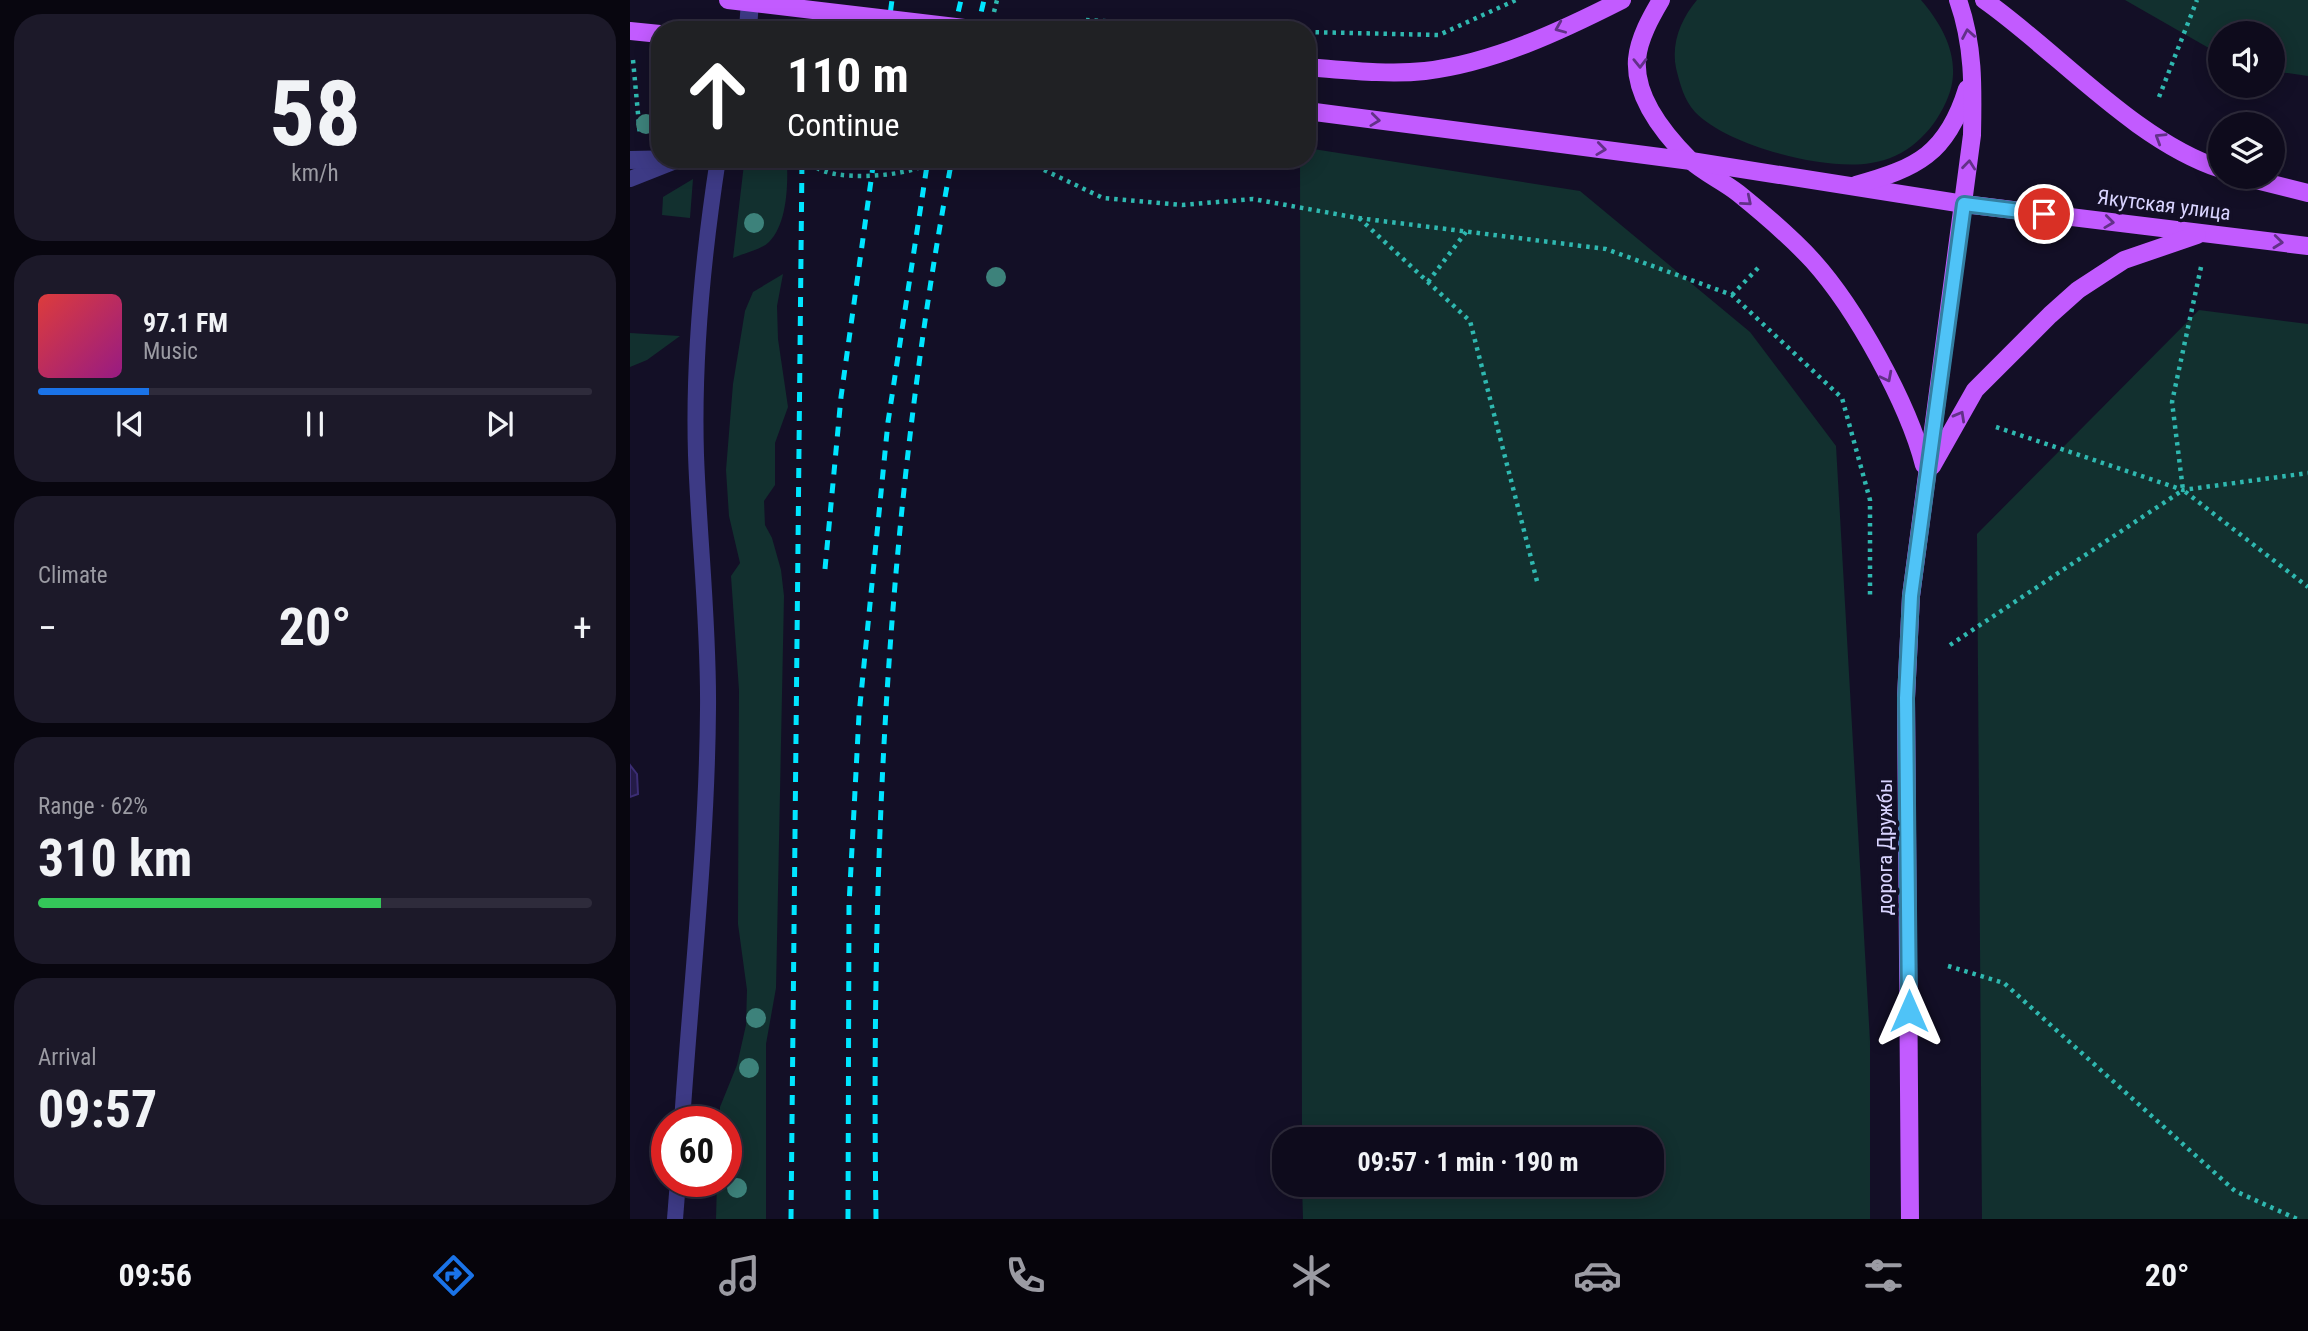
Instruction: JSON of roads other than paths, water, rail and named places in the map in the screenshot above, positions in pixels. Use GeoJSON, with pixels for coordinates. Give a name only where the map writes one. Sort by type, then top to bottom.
{"type":"FeatureCollection","features":[{"type":"Feature","properties":{"kind":"main road"},"geometry":{"type":"LineString","coordinates":[[728,0],[905,21]]}},
{"type":"Feature","properties":{"kind":"main road"},"geometry":{"type":"LineString","coordinates":[[1316,68],[1384,72],[1454,67],[1520,45],[1622,0]]}},
{"type":"Feature","properties":{"kind":"main road"},"geometry":{"type":"LineString","coordinates":[[1661,0],[1648,22],[1637,59],[1643,92],[1657,122],[1691,161],[1737,192],[1814,262],[1842,299],[1899,402],[1918,443],[1927,475]]}},
{"type":"Feature","properties":{"kind":"main road","name":"дорога Дружбы"},"geometry":{"type":"LineString","coordinates":[[1910,1219],[1906,698],[1911,596],[1972,135],[1973,69],[1966,24],[1958,0]]}},
{"type":"Feature","properties":{"kind":"main road","name":"Якутская улица"},"geometry":{"type":"LineString","coordinates":[[1984,0],[2022,27],[2135,122],[2178,149],[2208,163]]}},
{"type":"Feature","properties":{"kind":"main road"},"geometry":{"type":"LineString","coordinates":[[630,31],[651,33]]}},
{"type":"Feature","properties":{"kind":"main road"},"geometry":{"type":"LineString","coordinates":[[1847,188],[1900,173],[1926,159],[1944,140],[1959,114],[1973,69]]}},
{"type":"Feature","properties":{"kind":"main road","name":"Якутская улица"},"geometry":{"type":"LineString","coordinates":[[1316,112],[1691,161],[1847,188],[1964,204],[2308,246]]}},
{"type":"Feature","properties":{"kind":"main road","name":"Якутская улица"},"geometry":{"type":"LineString","coordinates":[[2285,187],[2308,193]]}},
{"type":"Feature","properties":{"kind":"main road"},"geometry":{"type":"LineString","coordinates":[[1927,475],[1975,390],[2078,290],[2124,260],[2203,233]]}},
{"type":"Feature","properties":{"kind":"street"},"geometry":{"type":"LineString","coordinates":[[749,21],[750,0]]}},
{"type":"Feature","properties":{"kind":"street"},"geometry":{"type":"LineString","coordinates":[[630,160],[651,160]]}},
{"type":"Feature","properties":{"kind":"lane"},"geometry":{"type":"LineString","coordinates":[[630,180],[658,168]]}},
{"type":"Feature","properties":{"kind":"lane"},"geometry":{"type":"LineString","coordinates":[[683,1106],[708,710],[707,617],[696,454],[696,407],[701,306],[717,168]]}},
{"type":"Feature","properties":{"kind":"lane"},"geometry":{"type":"LineString","coordinates":[[675,1219],[677,1197]]}},
{"type":"Feature","properties":{"kind":"railway"},"geometry":{"type":"LineString","coordinates":[[800,0],[801,21]]}},
{"type":"Feature","properties":{"kind":"railway"},"geometry":{"type":"LineString","coordinates":[[889,21],[892,0]]}},
{"type":"Feature","properties":{"kind":"railway"},"geometry":{"type":"LineString","coordinates":[[956,21],[961,0]]}},
{"type":"Feature","properties":{"kind":"railway"},"geometry":{"type":"LineString","coordinates":[[979,21],[984,0]]}},
{"type":"Feature","properties":{"kind":"railway"},"geometry":{"type":"LineString","coordinates":[[791,1219],[802,168]]}},
{"type":"Feature","properties":{"kind":"railway"},"geometry":{"type":"LineString","coordinates":[[825,569],[841,397],[873,168]]}},
{"type":"Feature","properties":{"kind":"railway"},"geometry":{"type":"LineString","coordinates":[[848,1219],[849,905],[859,715],[888,422],[927,168]]}},
{"type":"Feature","properties":{"kind":"railway"},"geometry":{"type":"LineString","coordinates":[[876,1219],[876,953],[887,687],[912,422],[950,168]]}}]}
